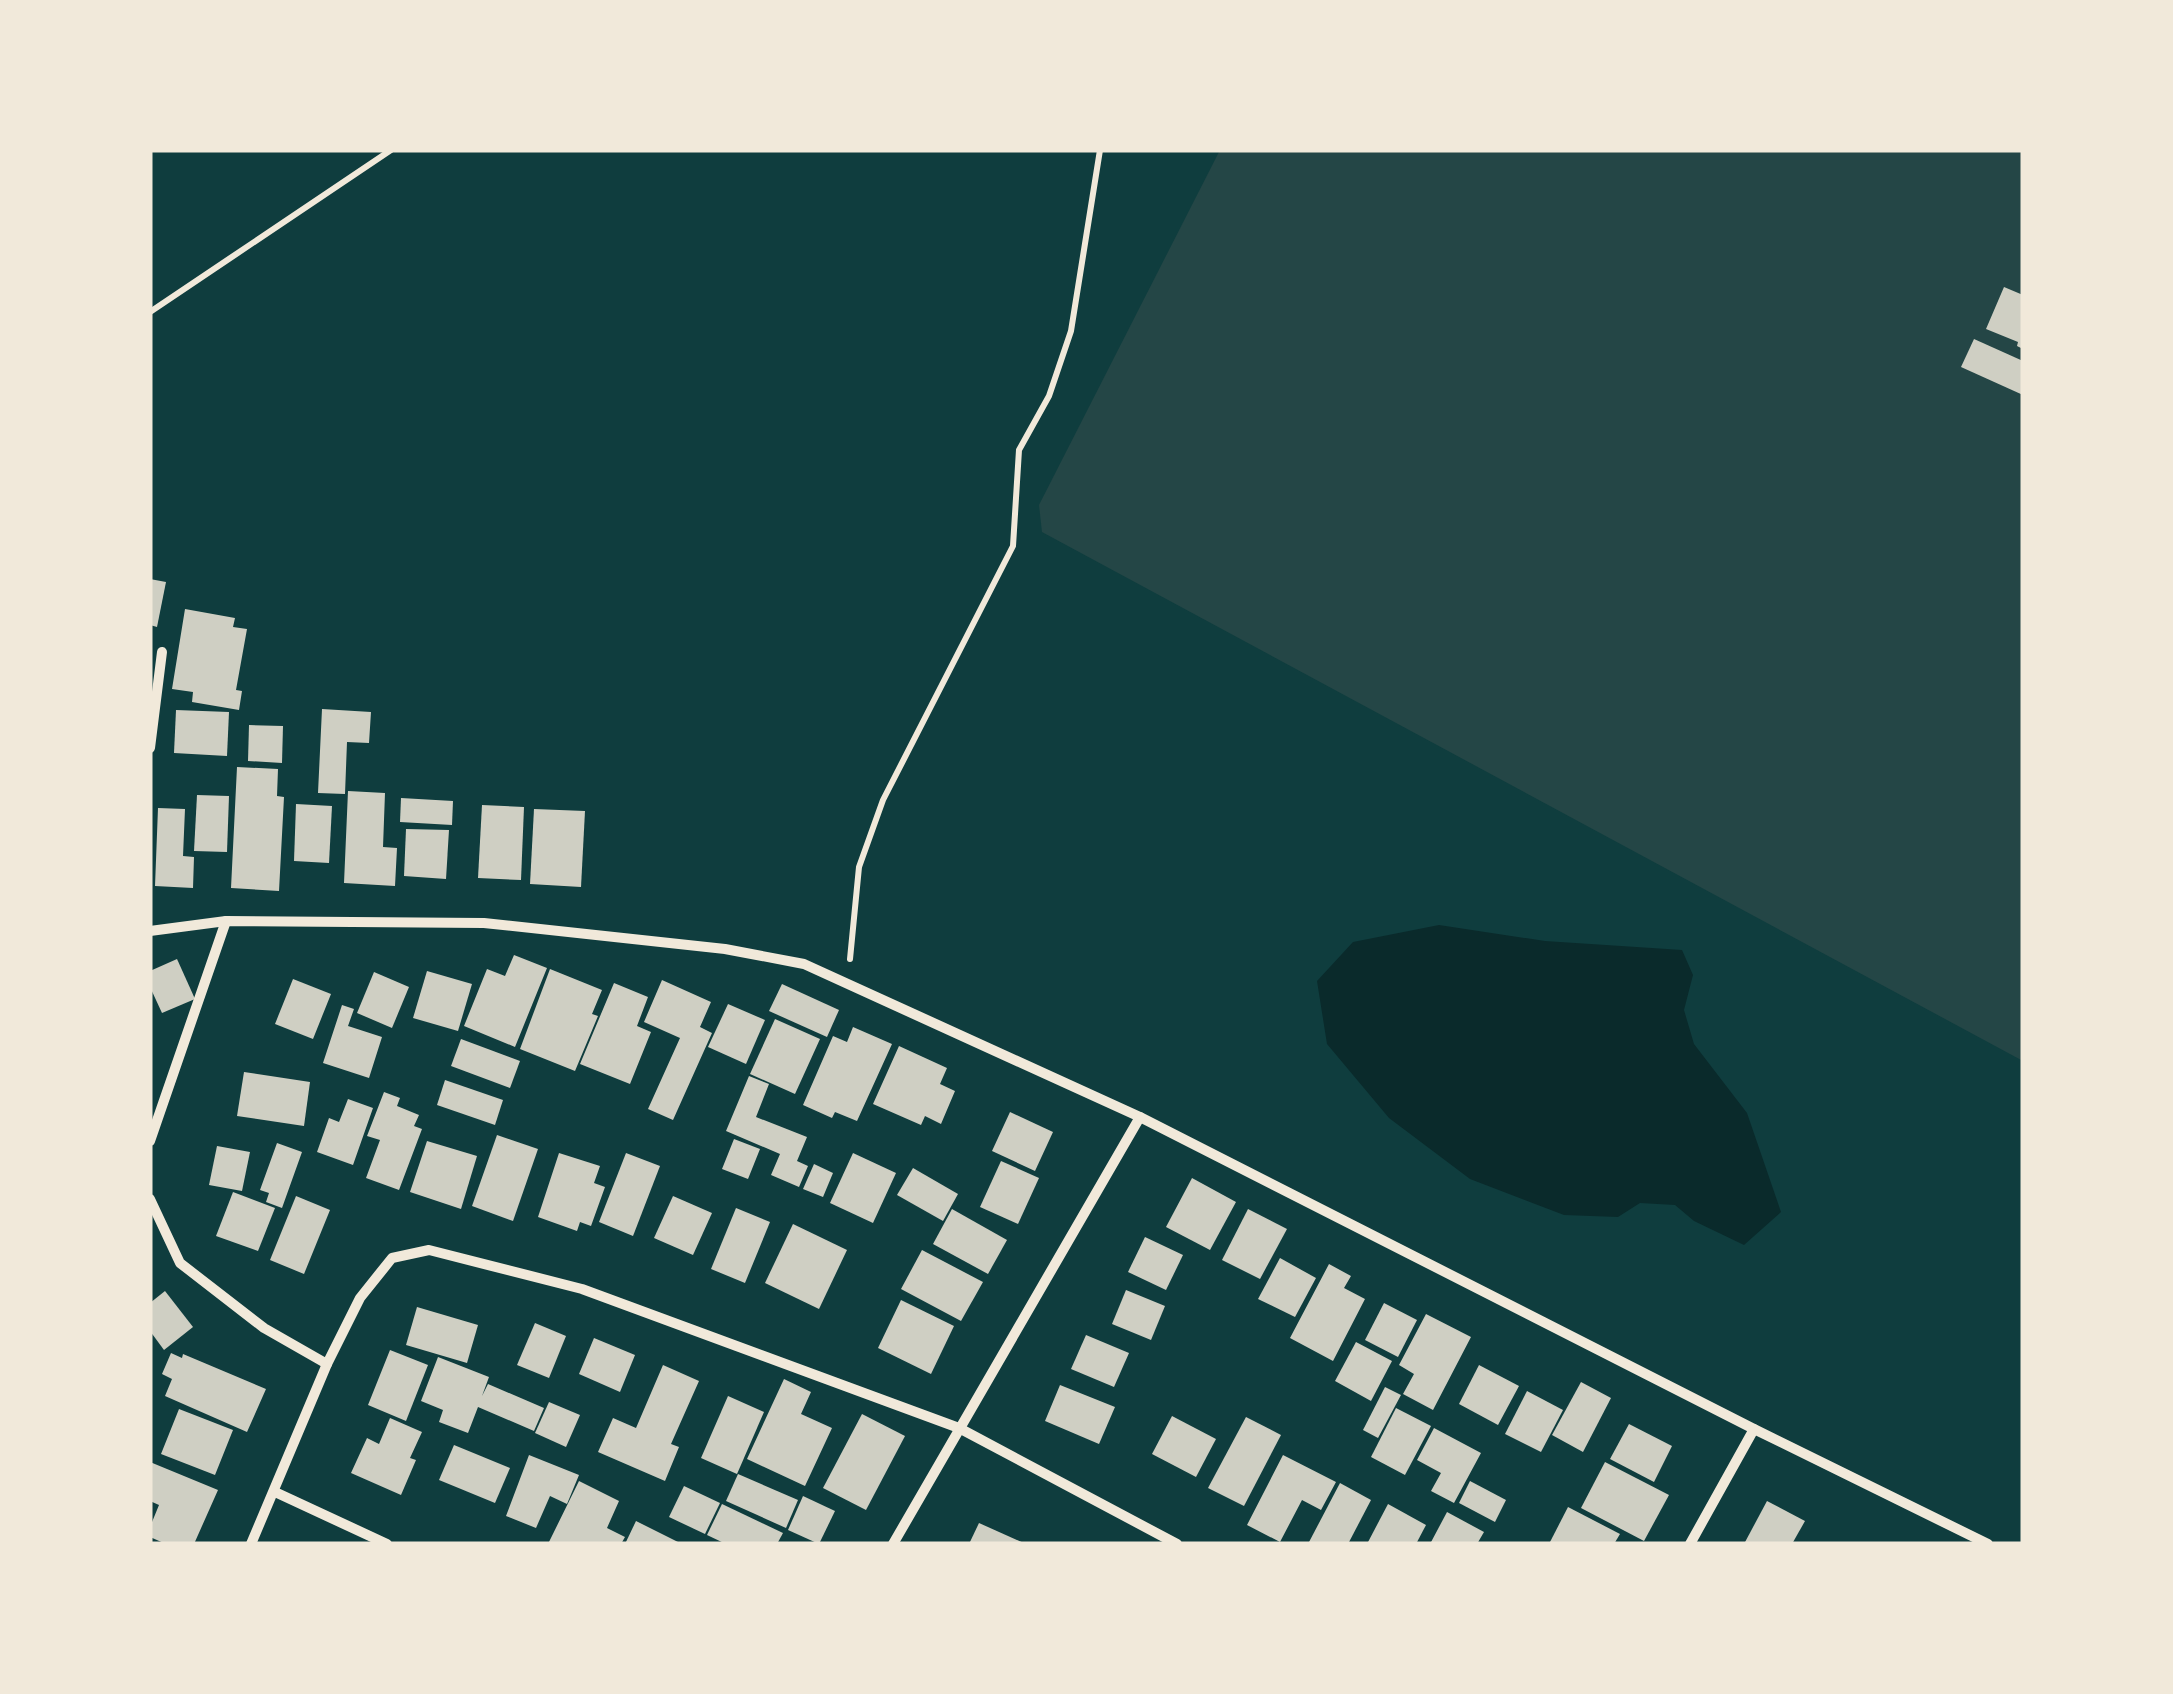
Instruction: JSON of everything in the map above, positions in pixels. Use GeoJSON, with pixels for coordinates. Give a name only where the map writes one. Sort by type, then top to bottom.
{"type":"FeatureCollection","features":[{"type":"Feature","properties":{"kind":"street"},"geometry":{"type":"LineString","coordinates":[[150,748],[162,652]]}},
{"type":"Feature","properties":{"kind":"street"},"geometry":{"type":"LineString","coordinates":[[150,1141],[226,921]]}},
{"type":"Feature","properties":{"kind":"street"},"geometry":{"type":"LineString","coordinates":[[150,931],[226,921],[484,922],[725,948],[804,964],[1140,1117],[1988,1544]]}},
{"type":"Feature","properties":{"kind":"street"},"geometry":{"type":"LineString","coordinates":[[893,1544],[1140,1117]]}},
{"type":"Feature","properties":{"kind":"street"},"geometry":{"type":"LineString","coordinates":[[150,1199],[180,1263],[264,1328],[327,1364]]}},
{"type":"Feature","properties":{"kind":"street"},"geometry":{"type":"LineString","coordinates":[[251,1544],[327,1364],[360,1298],[392,1258],[429,1250],[582,1289],[959,1428],[1178,1544]]}},
{"type":"Feature","properties":{"kind":"street"},"geometry":{"type":"LineString","coordinates":[[1690,1544],[1754,1429]]}},
{"type":"Feature","properties":{"kind":"street"},"geometry":{"type":"LineString","coordinates":[[275,1492],[387,1544]]}},
{"type":"Feature","properties":{"kind":"path"},"geometry":{"type":"LineString","coordinates":[[150,312],[391,150]]}},
{"type":"Feature","properties":{"kind":"path"},"geometry":{"type":"LineString","coordinates":[[848,983],[859,867],[883,800],[1013,546],[1019,450],[1049,396],[1071,330],[1100,150]]}},
{"type":"Feature","properties":{"kind":"shaded area"},"geometry":{"type":"Polygon","coordinates":[[[1220,150],[2023,150],[2023,1061],[1042,532],[1039,505],[1220,150]]]}},
{"type":"Feature","properties":{"kind":"shaded area"},"geometry":{"type":"Polygon","coordinates":[[[1439,925],[1545,941],[1682,950],[1693,975],[1684,1010],[1694,1044],[1747,1113],[1781,1212],[1744,1245],[1694,1221],[1675,1205],[1640,1203],[1618,1217],[1564,1215],[1470,1179],[1389,1118],[1327,1044],[1317,981],[1353,942],[1439,925]]]}},
{"type":"Feature","properties":{"kind":"building"},"geometry":{"type":"Polygon","coordinates":[[[2004,287],[2023,295],[2023,349],[2017,346],[2018,342],[1986,329],[2004,287]]]}},
{"type":"Feature","properties":{"kind":"building"},"geometry":{"type":"Polygon","coordinates":[[[1974,339],[2023,361],[2023,395],[1961,367],[1974,339]]]}},
{"type":"Feature","properties":{"kind":"building"},"geometry":{"type":"Polygon","coordinates":[[[150,579],[166,582],[157,627],[150,625],[150,579]]]}},
{"type":"Feature","properties":{"kind":"building"},"geometry":{"type":"Polygon","coordinates":[[[185,609],[235,618],[233,627],[247,629],[236,690],[242,691],[239,710],[192,702],[193,692],[172,689],[185,609]]]}},
{"type":"Feature","properties":{"kind":"building"},"geometry":{"type":"Polygon","coordinates":[[[322,709],[371,712],[369,743],[347,742],[345,794],[318,793],[322,709]]]}},
{"type":"Feature","properties":{"kind":"building"},"geometry":{"type":"Polygon","coordinates":[[[176,710],[229,712],[227,756],[174,753],[176,710]]]}},
{"type":"Feature","properties":{"kind":"building"},"geometry":{"type":"Polygon","coordinates":[[[249,725],[283,726],[282,763],[248,761],[249,725]]]}},
{"type":"Feature","properties":{"kind":"building"},"geometry":{"type":"Polygon","coordinates":[[[237,767],[278,769],[277,796],[284,797],[279,891],[231,888],[237,767]]]}},
{"type":"Feature","properties":{"kind":"building"},"geometry":{"type":"Polygon","coordinates":[[[348,791],[385,793],[383,847],[397,848],[395,886],[344,883],[348,791]]]}},
{"type":"Feature","properties":{"kind":"building"},"geometry":{"type":"Polygon","coordinates":[[[197,795],[229,796],[227,852],[194,851],[197,795]]]}},
{"type":"Feature","properties":{"kind":"building"},"geometry":{"type":"Polygon","coordinates":[[[401,798],[453,801],[452,825],[400,822],[401,798]]]}},
{"type":"Feature","properties":{"kind":"building"},"geometry":{"type":"Polygon","coordinates":[[[296,804],[332,806],[329,863],[294,861],[296,804]]]}},
{"type":"Feature","properties":{"kind":"building"},"geometry":{"type":"Polygon","coordinates":[[[482,805],[524,807],[521,880],[478,878],[482,805]]]}},
{"type":"Feature","properties":{"kind":"building"},"geometry":{"type":"Polygon","coordinates":[[[158,808],[185,809],[183,856],[194,857],[193,888],[155,886],[158,808]]]}},
{"type":"Feature","properties":{"kind":"building"},"geometry":{"type":"Polygon","coordinates":[[[534,809],[585,811],[581,887],[530,884],[534,809]]]}},
{"type":"Feature","properties":{"kind":"building"},"geometry":{"type":"Polygon","coordinates":[[[406,829],[449,830],[446,879],[404,876],[406,829]]]}},
{"type":"Feature","properties":{"kind":"building"},"geometry":{"type":"Polygon","coordinates":[[[514,955],[547,968],[515,1047],[464,1026],[487,969],[505,976],[514,955]]]}},
{"type":"Feature","properties":{"kind":"building"},"geometry":{"type":"Polygon","coordinates":[[[177,959],[195,999],[162,1013],[150,987],[150,971],[177,959]]]}},
{"type":"Feature","properties":{"kind":"building"},"geometry":{"type":"Polygon","coordinates":[[[550,969],[602,990],[592,1014],[598,1016],[575,1071],[520,1049],[550,969]]]}},
{"type":"Feature","properties":{"kind":"building"},"geometry":{"type":"Polygon","coordinates":[[[427,971],[472,984],[458,1031],[413,1018],[427,971]]]}},
{"type":"Feature","properties":{"kind":"building"},"geometry":{"type":"Polygon","coordinates":[[[374,972],[409,987],[392,1028],[357,1013],[374,972]]]}},
{"type":"Feature","properties":{"kind":"building"},"geometry":{"type":"Polygon","coordinates":[[[293,979],[331,994],[313,1039],[275,1024],[293,979]]]}},
{"type":"Feature","properties":{"kind":"building"},"geometry":{"type":"Polygon","coordinates":[[[662,980],[711,1002],[700,1027],[712,1033],[673,1120],[648,1109],[680,1038],[644,1022],[662,980]]]}},
{"type":"Feature","properties":{"kind":"building"},"geometry":{"type":"Polygon","coordinates":[[[614,983],[648,997],[637,1026],[651,1032],[630,1084],[580,1064],[614,983]]]}},
{"type":"Feature","properties":{"kind":"building"},"geometry":{"type":"Polygon","coordinates":[[[782,984],[839,1010],[827,1037],[769,1011],[782,984]]]}},
{"type":"Feature","properties":{"kind":"building"},"geometry":{"type":"Polygon","coordinates":[[[728,1004],[765,1020],[746,1064],[708,1047],[728,1004]]]}},
{"type":"Feature","properties":{"kind":"building"},"geometry":{"type":"Polygon","coordinates":[[[342,1005],[354,1009],[348,1026],[382,1037],[369,1078],[323,1063],[342,1005]]]}},
{"type":"Feature","properties":{"kind":"building"},"geometry":{"type":"Polygon","coordinates":[[[775,1019],[820,1039],[795,1094],[750,1074],[775,1019]]]}},
{"type":"Feature","properties":{"kind":"building"},"geometry":{"type":"Polygon","coordinates":[[[853,1027],[892,1044],[857,1121],[835,1112],[832,1118],[803,1105],[833,1036],[847,1042],[853,1027]]]}},
{"type":"Feature","properties":{"kind":"building"},"geometry":{"type":"Polygon","coordinates":[[[461,1039],[520,1061],[510,1088],[451,1066],[461,1039]]]}},
{"type":"Feature","properties":{"kind":"building"},"geometry":{"type":"Polygon","coordinates":[[[899,1046],[947,1068],[940,1084],[955,1091],[941,1124],[925,1116],[921,1125],[873,1104],[899,1046]]]}},
{"type":"Feature","properties":{"kind":"building"},"geometry":{"type":"Polygon","coordinates":[[[244,1072],[310,1082],[304,1126],[237,1116],[244,1072]]]}},
{"type":"Feature","properties":{"kind":"building"},"geometry":{"type":"Polygon","coordinates":[[[749,1076],[769,1084],[756,1117],[807,1137],[797,1161],[808,1166],[799,1187],[771,1175],[780,1154],[726,1131],[749,1076]]]}},
{"type":"Feature","properties":{"kind":"building"},"geometry":{"type":"Polygon","coordinates":[[[445,1080],[503,1100],[495,1125],[437,1105],[445,1080]]]}},
{"type":"Feature","properties":{"kind":"building"},"geometry":{"type":"Polygon","coordinates":[[[384,1092],[400,1098],[397,1106],[419,1115],[414,1126],[422,1129],[399,1190],[366,1178],[380,1140],[367,1136],[384,1092]]]}},
{"type":"Feature","properties":{"kind":"building"},"geometry":{"type":"Polygon","coordinates":[[[348,1099],[373,1108],[353,1165],[317,1152],[329,1118],[339,1122],[348,1099]]]}},
{"type":"Feature","properties":{"kind":"building"},"geometry":{"type":"Polygon","coordinates":[[[1010,1112],[1053,1132],[1035,1171],[992,1151],[1010,1112]]]}},
{"type":"Feature","properties":{"kind":"building"},"geometry":{"type":"Polygon","coordinates":[[[497,1135],[538,1149],[513,1221],[472,1206],[497,1135]]]}},
{"type":"Feature","properties":{"kind":"building"},"geometry":{"type":"Polygon","coordinates":[[[734,1139],[760,1149],[748,1179],[722,1169],[734,1139]]]}},
{"type":"Feature","properties":{"kind":"building"},"geometry":{"type":"Polygon","coordinates":[[[427,1141],[477,1156],[461,1209],[410,1192],[427,1141]]]}},
{"type":"Feature","properties":{"kind":"building"},"geometry":{"type":"Polygon","coordinates":[[[277,1143],[302,1152],[282,1208],[266,1202],[269,1193],[260,1190],[277,1143]]]}},
{"type":"Feature","properties":{"kind":"building"},"geometry":{"type":"Polygon","coordinates":[[[217,1146],[250,1152],[242,1191],[209,1185],[217,1146]]]}},
{"type":"Feature","properties":{"kind":"building"},"geometry":{"type":"Polygon","coordinates":[[[559,1153],[600,1166],[594,1183],[605,1187],[591,1226],[580,1222],[577,1231],[538,1217],[559,1153]]]}},
{"type":"Feature","properties":{"kind":"building"},"geometry":{"type":"Polygon","coordinates":[[[626,1153],[660,1166],[633,1236],[599,1222],[626,1153]]]}},
{"type":"Feature","properties":{"kind":"building"},"geometry":{"type":"Polygon","coordinates":[[[853,1153],[896,1173],[873,1223],[830,1203],[853,1153]]]}},
{"type":"Feature","properties":{"kind":"building"},"geometry":{"type":"Polygon","coordinates":[[[1001,1161],[1039,1178],[1018,1224],[980,1207],[1001,1161]]]}},
{"type":"Feature","properties":{"kind":"building"},"geometry":{"type":"Polygon","coordinates":[[[814,1164],[833,1173],[823,1197],[803,1189],[814,1164]]]}},
{"type":"Feature","properties":{"kind":"building"},"geometry":{"type":"Polygon","coordinates":[[[913,1168],[958,1194],[943,1221],[897,1195],[913,1168]]]}},
{"type":"Feature","properties":{"kind":"building"},"geometry":{"type":"Polygon","coordinates":[[[1192,1178],[1236,1202],[1210,1250],[1166,1227],[1192,1178]]]}},
{"type":"Feature","properties":{"kind":"building"},"geometry":{"type":"Polygon","coordinates":[[[233,1192],[275,1208],[258,1251],[216,1236],[233,1192]]]}},
{"type":"Feature","properties":{"kind":"building"},"geometry":{"type":"Polygon","coordinates":[[[296,1196],[330,1210],[304,1274],[270,1260],[296,1196]]]}},
{"type":"Feature","properties":{"kind":"building"},"geometry":{"type":"Polygon","coordinates":[[[673,1196],[712,1213],[693,1255],[654,1238],[673,1196]]]}},
{"type":"Feature","properties":{"kind":"building"},"geometry":{"type":"Polygon","coordinates":[[[736,1208],[770,1222],[745,1283],[711,1269],[736,1208]]]}},
{"type":"Feature","properties":{"kind":"building"},"geometry":{"type":"Polygon","coordinates":[[[952,1209],[1007,1240],[988,1274],[933,1244],[952,1209]]]}},
{"type":"Feature","properties":{"kind":"building"},"geometry":{"type":"Polygon","coordinates":[[[1248,1209],[1287,1229],[1260,1279],[1222,1260],[1248,1209]]]}},
{"type":"Feature","properties":{"kind":"building"},"geometry":{"type":"Polygon","coordinates":[[[793,1224],[847,1250],[819,1309],[765,1283],[793,1224]]]}},
{"type":"Feature","properties":{"kind":"building"},"geometry":{"type":"Polygon","coordinates":[[[1145,1237],[1183,1255],[1166,1290],[1128,1272],[1145,1237]]]}},
{"type":"Feature","properties":{"kind":"building"},"geometry":{"type":"Polygon","coordinates":[[[922,1250],[983,1282],[961,1321],[901,1289],[922,1250]]]}},
{"type":"Feature","properties":{"kind":"building"},"geometry":{"type":"Polygon","coordinates":[[[1280,1258],[1316,1278],[1295,1317],[1258,1299],[1280,1258]]]}},
{"type":"Feature","properties":{"kind":"building"},"geometry":{"type":"Polygon","coordinates":[[[1329,1264],[1351,1276],[1344,1288],[1365,1299],[1333,1361],[1290,1338],[1329,1264]]]}},
{"type":"Feature","properties":{"kind":"building"},"geometry":{"type":"Polygon","coordinates":[[[1126,1290],[1165,1306],[1151,1340],[1112,1324],[1126,1290]]]}},
{"type":"Feature","properties":{"kind":"building"},"geometry":{"type":"Polygon","coordinates":[[[165,1291],[193,1327],[164,1350],[150,1331],[150,1303],[165,1291]]]}},
{"type":"Feature","properties":{"kind":"building"},"geometry":{"type":"Polygon","coordinates":[[[901,1300],[954,1326],[931,1374],[878,1348],[901,1300]]]}},
{"type":"Feature","properties":{"kind":"building"},"geometry":{"type":"Polygon","coordinates":[[[1384,1303],[1417,1320],[1398,1357],[1365,1340],[1384,1303]]]}},
{"type":"Feature","properties":{"kind":"building"},"geometry":{"type":"Polygon","coordinates":[[[417,1307],[478,1325],[467,1363],[406,1345],[417,1307]]]}},
{"type":"Feature","properties":{"kind":"building"},"geometry":{"type":"Polygon","coordinates":[[[1426,1314],[1471,1337],[1433,1410],[1403,1394],[1414,1374],[1399,1365],[1426,1314]]]}},
{"type":"Feature","properties":{"kind":"building"},"geometry":{"type":"Polygon","coordinates":[[[535,1323],[566,1336],[549,1378],[517,1365],[535,1323]]]}},
{"type":"Feature","properties":{"kind":"building"},"geometry":{"type":"Polygon","coordinates":[[[1086,1335],[1129,1353],[1114,1387],[1071,1369],[1086,1335]]]}},
{"type":"Feature","properties":{"kind":"building"},"geometry":{"type":"Polygon","coordinates":[[[594,1338],[635,1355],[620,1392],[579,1374],[594,1338]]]}},
{"type":"Feature","properties":{"kind":"building"},"geometry":{"type":"Polygon","coordinates":[[[1356,1342],[1392,1361],[1371,1401],[1335,1381],[1356,1342]]]}},
{"type":"Feature","properties":{"kind":"building"},"geometry":{"type":"Polygon","coordinates":[[[390,1350],[428,1365],[406,1421],[368,1405],[390,1350]]]}},
{"type":"Feature","properties":{"kind":"building"},"geometry":{"type":"Polygon","coordinates":[[[171,1353],[182,1358],[183,1354],[266,1389],[247,1432],[165,1396],[172,1379],[162,1374],[171,1353]]]}},
{"type":"Feature","properties":{"kind":"building"},"geometry":{"type":"Polygon","coordinates":[[[438,1357],[489,1377],[482,1396],[488,1384],[544,1408],[534,1431],[478,1407],[468,1433],[439,1422],[443,1410],[421,1401],[438,1357]]]}},
{"type":"Feature","properties":{"kind":"building"},"geometry":{"type":"Polygon","coordinates":[[[663,1365],[699,1381],[671,1444],[679,1447],[665,1481],[598,1452],[613,1418],[636,1428],[663,1365]]]}},
{"type":"Feature","properties":{"kind":"building"},"geometry":{"type":"Polygon","coordinates":[[[1479,1365],[1519,1386],[1498,1425],[1459,1404],[1479,1365]]]}},
{"type":"Feature","properties":{"kind":"building"},"geometry":{"type":"Polygon","coordinates":[[[784,1379],[811,1392],[801,1414],[832,1428],[805,1486],[747,1459],[784,1379]]]}},
{"type":"Feature","properties":{"kind":"building"},"geometry":{"type":"Polygon","coordinates":[[[1581,1382],[1611,1398],[1583,1452],[1552,1435],[1581,1382]]]}},
{"type":"Feature","properties":{"kind":"building"},"geometry":{"type":"Polygon","coordinates":[[[1060,1385],[1115,1407],[1099,1444],[1045,1421],[1060,1385]]]}},
{"type":"Feature","properties":{"kind":"building"},"geometry":{"type":"Polygon","coordinates":[[[1385,1387],[1401,1395],[1378,1438],[1363,1430],[1385,1387]]]}},
{"type":"Feature","properties":{"kind":"building"},"geometry":{"type":"Polygon","coordinates":[[[1527,1391],[1563,1410],[1541,1452],[1505,1434],[1527,1391]]]}},
{"type":"Feature","properties":{"kind":"building"},"geometry":{"type":"Polygon","coordinates":[[[728,1396],[764,1412],[737,1474],[701,1458],[728,1396]]]}},
{"type":"Feature","properties":{"kind":"building"},"geometry":{"type":"Polygon","coordinates":[[[549,1402],[580,1415],[566,1447],[535,1433],[549,1402]]]}},
{"type":"Feature","properties":{"kind":"building"},"geometry":{"type":"Polygon","coordinates":[[[1396,1408],[1431,1426],[1405,1475],[1371,1457],[1396,1408]]]}},
{"type":"Feature","properties":{"kind":"building"},"geometry":{"type":"Polygon","coordinates":[[[179,1409],[233,1430],[215,1475],[161,1454],[179,1409]]]}},
{"type":"Feature","properties":{"kind":"building"},"geometry":{"type":"Polygon","coordinates":[[[862,1414],[905,1436],[866,1510],[823,1488],[862,1414]]]}},
{"type":"Feature","properties":{"kind":"building"},"geometry":{"type":"Polygon","coordinates":[[[1172,1416],[1216,1439],[1196,1477],[1152,1454],[1172,1416]]]}},
{"type":"Feature","properties":{"kind":"building"},"geometry":{"type":"Polygon","coordinates":[[[1246,1417],[1281,1435],[1244,1506],[1208,1488],[1246,1417]]]}},
{"type":"Feature","properties":{"kind":"building"},"geometry":{"type":"Polygon","coordinates":[[[390,1418],[422,1432],[410,1458],[416,1460],[401,1495],[351,1473],[367,1438],[379,1444],[390,1418]]]}},
{"type":"Feature","properties":{"kind":"building"},"geometry":{"type":"Polygon","coordinates":[[[1629,1424],[1672,1446],[1654,1482],[1610,1459],[1629,1424]]]}},
{"type":"Feature","properties":{"kind":"building"},"geometry":{"type":"Polygon","coordinates":[[[1434,1428],[1481,1453],[1454,1503],[1431,1491],[1441,1473],[1417,1460],[1434,1428]]]}},
{"type":"Feature","properties":{"kind":"building"},"geometry":{"type":"Polygon","coordinates":[[[454,1445],[510,1468],[495,1503],[439,1480],[454,1445]]]}},
{"type":"Feature","properties":{"kind":"building"},"geometry":{"type":"Polygon","coordinates":[[[529,1455],[579,1475],[567,1504],[550,1496],[536,1528],[506,1516],[529,1455]]]}},
{"type":"Feature","properties":{"kind":"building"},"geometry":{"type":"Polygon","coordinates":[[[1283,1455],[1336,1482],[1321,1510],[1302,1500],[1280,1542],[1247,1525],[1283,1455]]]}},
{"type":"Feature","properties":{"kind":"building"},"geometry":{"type":"Polygon","coordinates":[[[150,1462],[218,1490],[194,1544],[166,1544],[150,1537],[159,1505],[150,1501],[150,1462]]]}},
{"type":"Feature","properties":{"kind":"building"},"geometry":{"type":"Polygon","coordinates":[[[1605,1462],[1669,1495],[1644,1541],[1581,1508],[1605,1462]]]}},
{"type":"Feature","properties":{"kind":"building"},"geometry":{"type":"Polygon","coordinates":[[[738,1474],[798,1500],[786,1528],[726,1501],[738,1474]]]}},
{"type":"Feature","properties":{"kind":"building"},"geometry":{"type":"Polygon","coordinates":[[[579,1481],[619,1501],[607,1528],[625,1537],[621,1544],[548,1544],[579,1481]]]}},
{"type":"Feature","properties":{"kind":"building"},"geometry":{"type":"Polygon","coordinates":[[[1470,1481],[1506,1500],[1495,1522],[1459,1503],[1470,1481]]]}},
{"type":"Feature","properties":{"kind":"building"},"geometry":{"type":"Polygon","coordinates":[[[1340,1483],[1371,1500],[1348,1544],[1308,1544],[1340,1483]]]}},
{"type":"Feature","properties":{"kind":"building"},"geometry":{"type":"Polygon","coordinates":[[[684,1486],[720,1503],[705,1534],[669,1517],[684,1486]]]}},
{"type":"Feature","properties":{"kind":"building"},"geometry":{"type":"Polygon","coordinates":[[[803,1496],[835,1511],[819,1544],[788,1530],[803,1496]]]}},
{"type":"Feature","properties":{"kind":"building"},"geometry":{"type":"Polygon","coordinates":[[[1767,1501],[1805,1521],[1792,1544],[1744,1544],[1767,1501]]]}},
{"type":"Feature","properties":{"kind":"building"},"geometry":{"type":"Polygon","coordinates":[[[722,1504],[783,1533],[777,1544],[726,1544],[707,1535],[722,1504]]]}},
{"type":"Feature","properties":{"kind":"building"},"geometry":{"type":"Polygon","coordinates":[[[1388,1504],[1426,1525],[1416,1544],[1367,1544],[1388,1504]]]}},
{"type":"Feature","properties":{"kind":"building"},"geometry":{"type":"Polygon","coordinates":[[[1568,1507],[1620,1534],[1614,1544],[1549,1544],[1568,1507]]]}},
{"type":"Feature","properties":{"kind":"building"},"geometry":{"type":"Polygon","coordinates":[[[1447,1512],[1484,1532],[1477,1544],[1430,1544],[1447,1512]]]}},
{"type":"Feature","properties":{"kind":"building"},"geometry":{"type":"Polygon","coordinates":[[[636,1521],[682,1544],[625,1544],[636,1521]]]}},
{"type":"Feature","properties":{"kind":"building"},"geometry":{"type":"Polygon","coordinates":[[[979,1523],[1026,1544],[969,1544],[979,1523]]]}}]}
